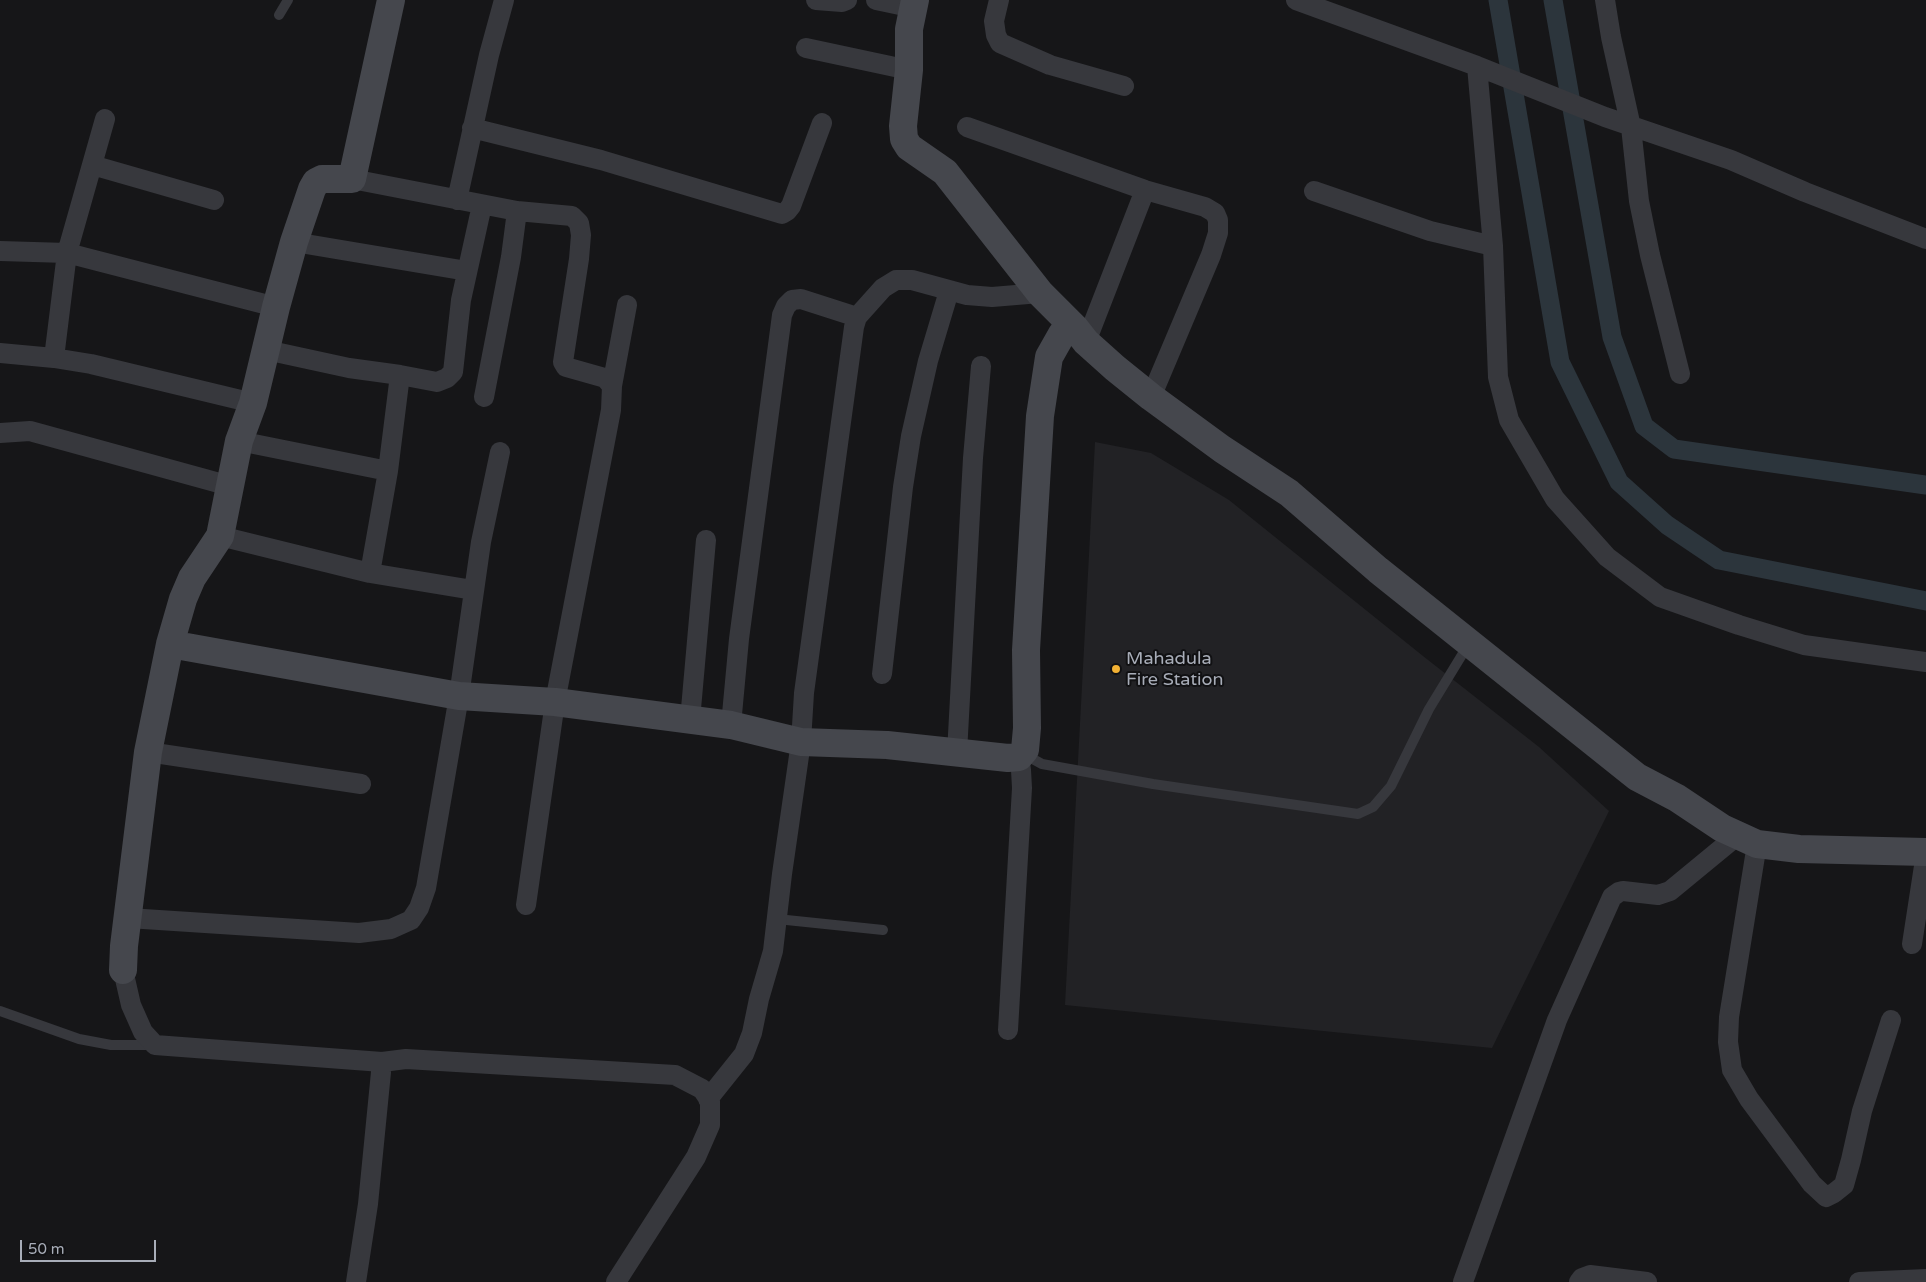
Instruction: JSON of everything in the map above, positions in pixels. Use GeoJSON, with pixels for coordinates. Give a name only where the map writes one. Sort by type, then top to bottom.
{"type":"FeatureCollection","features":[{"type":"Feature","properties":{"kind":"street"},"geometry":{"type":"LineString","coordinates":[[352,179],[391,0]]}},
{"type":"Feature","properties":{"kind":"street"},"geometry":{"type":"LineString","coordinates":[[457,200],[496,24],[504,0]]}},
{"type":"Feature","properties":{"kind":"street"},"geometry":{"type":"LineString","coordinates":[[816,0],[842,2],[847,0]]}},
{"type":"Feature","properties":{"kind":"street"},"geometry":{"type":"LineString","coordinates":[[876,0],[914,4],[909,29],[909,70],[903,126],[904,139],[909,147],[945,172],[1040,293],[1080,335],[1152,397],[1222,449],[1289,493],[1468,644],[1637,777],[1677,798],[1722,828],[1748,839],[1799,849],[1926,853],[1912,944]]}},
{"type":"Feature","properties":{"kind":"street"},"geometry":{"type":"LineString","coordinates":[[999,0],[994,21],[996,35],[1000,43],[1050,65],[1124,86]]}},
{"type":"Feature","properties":{"kind":"street"},"geometry":{"type":"LineString","coordinates":[[1605,0],[1611,37],[1632,127],[1641,210],[1650,255],[1680,374]]}},
{"type":"Feature","properties":{"kind":"street"},"geometry":{"type":"LineString","coordinates":[[1301,1],[1485,69],[1632,127],[1731,160],[1805,192],[1926,239]]}},
{"type":"Feature","properties":{"kind":"street"},"geometry":{"type":"LineString","coordinates":[[806,48],[909,70]]}},
{"type":"Feature","properties":{"kind":"street"},"geometry":{"type":"LineString","coordinates":[[1485,69],[1498,377],[1509,420],[1555,499],[1607,557],[1660,597],[1738,625],[1804,645],[1926,662]]}},
{"type":"Feature","properties":{"kind":"street"},"geometry":{"type":"LineString","coordinates":[[54,358],[66,253],[105,119]]}},
{"type":"Feature","properties":{"kind":"street"},"geometry":{"type":"LineString","coordinates":[[472,128],[601,160],[782,214],[791,206],[822,123]]}},
{"type":"Feature","properties":{"kind":"street"},"geometry":{"type":"LineString","coordinates":[[967,127],[1145,190],[1205,207],[1215,213],[1218,220],[1218,233],[1211,255],[1152,397]]}},
{"type":"Feature","properties":{"kind":"street"},"geometry":{"type":"LineString","coordinates":[[92,165],[214,200]]}},
{"type":"Feature","properties":{"kind":"street"},"geometry":{"type":"LineString","coordinates":[[612,386],[605,378],[566,367],[563,362],[582,235],[579,223],[572,216],[517,211],[352,179],[322,179],[316,182],[294,242],[253,403],[239,441],[220,536],[192,578],[183,599],[170,644],[148,752],[123,970],[131,1005],[143,1032],[155,1045],[382,1062],[406,1059],[675,1075],[702,1088],[708,1098],[710,1125],[696,1157],[616,1282]]}},
{"type":"Feature","properties":{"kind":"street"},"geometry":{"type":"LineString","coordinates":[[1080,335],[1145,190]]}},
{"type":"Feature","properties":{"kind":"street"},"geometry":{"type":"LineString","coordinates":[[1314,191],[1430,231],[1493,246]]}},
{"type":"Feature","properties":{"kind":"street"},"geometry":{"type":"LineString","coordinates":[[266,350],[349,368],[437,382],[447,378],[453,372],[460,300],[482,205]]}},
{"type":"Feature","properties":{"kind":"street"},"geometry":{"type":"LineString","coordinates":[[484,397],[517,211]]}},
{"type":"Feature","properties":{"kind":"street"},"geometry":{"type":"LineString","coordinates":[[294,242],[467,271]]}},
{"type":"Feature","properties":{"kind":"street"},"geometry":{"type":"LineString","coordinates":[[0,251],[66,253],[276,307]]}},
{"type":"Feature","properties":{"kind":"street"},"geometry":{"type":"LineString","coordinates":[[708,1098],[744,1054],[752,1034],[759,999],[773,951],[802,742],[804,693],[854,327],[857,317],[883,288],[896,280],[912,280],[949,291],[992,297],[1040,293]]}},
{"type":"Feature","properties":{"kind":"street"},"geometry":{"type":"LineString","coordinates":[[882,674],[902,488],[911,436],[928,361],[949,291]]}},
{"type":"Feature","properties":{"kind":"street"},"geometry":{"type":"LineString","coordinates":[[731,725],[739,639],[782,315],[786,306],[792,300],[802,299],[857,317]]}},
{"type":"Feature","properties":{"kind":"street"},"geometry":{"type":"LineString","coordinates":[[526,905],[555,702],[611,410],[612,386],[627,305]]}},
{"type":"Feature","properties":{"kind":"street"},"geometry":{"type":"LineString","coordinates":[[1008,1030],[1022,788],[1022,754],[1027,728],[1026,642],[1040,416],[1049,357],[1062,334],[1080,335]]}},
{"type":"Feature","properties":{"kind":"street"},"geometry":{"type":"LineString","coordinates":[[0,353],[54,358],[91,364],[253,403]]}},
{"type":"Feature","properties":{"kind":"street"},"geometry":{"type":"LineString","coordinates":[[957,753],[981,366]]}},
{"type":"Feature","properties":{"kind":"street"},"geometry":{"type":"LineString","coordinates":[[370,573],[388,471],[400,376]]}},
{"type":"Feature","properties":{"kind":"street"},"geometry":{"type":"LineString","coordinates":[[0,433],[36,432],[230,486]]}},
{"type":"Feature","properties":{"kind":"street"},"geometry":{"type":"LineString","coordinates":[[239,441],[388,471]]}},
{"type":"Feature","properties":{"kind":"street"},"geometry":{"type":"LineString","coordinates":[[128,918],[359,933],[391,929],[411,920],[419,908],[426,888],[459,696],[473,590],[500,452]]}},
{"type":"Feature","properties":{"kind":"street"},"geometry":{"type":"LineString","coordinates":[[220,536],[370,573],[473,590]]}},
{"type":"Feature","properties":{"kind":"street"},"geometry":{"type":"LineString","coordinates":[[690,720],[706,540]]}},
{"type":"Feature","properties":{"kind":"street"},"geometry":{"type":"LineString","coordinates":[[170,644],[459,696],[555,702],[731,725],[802,742],[888,745],[1008,758],[1022,754]]}},
{"type":"Feature","properties":{"kind":"street"},"geometry":{"type":"LineString","coordinates":[[148,752],[361,784]]}},
{"type":"Feature","properties":{"kind":"street"},"geometry":{"type":"LineString","coordinates":[[1748,839],[1729,1017],[1728,1042],[1732,1070],[1749,1098],[1812,1184],[1826,1197],[1844,1184],[1852,1160],[1862,1111],[1891,1020]]}},
{"type":"Feature","properties":{"kind":"street"},"geometry":{"type":"LineString","coordinates":[[1462,1282],[1556,1020],[1612,897],[1623,891],[1658,895],[1670,891],[1748,839]]}},
{"type":"Feature","properties":{"kind":"street"},"geometry":{"type":"LineString","coordinates":[[356,1282],[368,1204],[382,1062]]}},
{"type":"Feature","properties":{"kind":"street"},"geometry":{"type":"LineString","coordinates":[[1579,1282],[1582,1278],[1590,1275],[1647,1282]]}},
{"type":"Feature","properties":{"kind":"street"},"geometry":{"type":"LineString","coordinates":[[1859,1282],[1926,1279]]}},
{"type":"Feature","properties":{"kind":"lane"},"geometry":{"type":"LineString","coordinates":[[279,14],[288,0]]}},
{"type":"Feature","properties":{"kind":"lane"},"geometry":{"type":"LineString","coordinates":[[1022,754],[1042,764],[1153,784],[1358,814],[1374,807],[1391,786],[1428,709],[1468,644]]}},
{"type":"Feature","properties":{"kind":"lane"},"geometry":{"type":"LineString","coordinates":[[777,919],[883,930]]}},
{"type":"Feature","properties":{"kind":"lane"},"geometry":{"type":"LineString","coordinates":[[0,1011],[79,1039],[111,1045],[155,1045]]}},
{"type":"Feature","properties":{"kind":"shaded area"},"geometry":{"type":"Polygon","coordinates":[[[1095,442],[1151,453],[1229,500],[1539,747],[1609,811],[1492,1048],[1065,1005],[1095,442]]]}},
{"type":"Feature","properties":{"kind":"waterway"},"geometry":{"type":"LineString","coordinates":[[1498,0],[1560,362],[1619,482],[1667,525],[1719,560],[1926,601]]}},
{"type":"Feature","properties":{"kind":"waterway"},"geometry":{"type":"LineString","coordinates":[[1553,0],[1612,337],[1644,426],[1674,449],[1926,485]]}},
{"type":"Feature","properties":{"kind":"place","name":"Mahadula Fire Station"},"geometry":{"type":"Point","coordinates":[1116,669]}}]}
